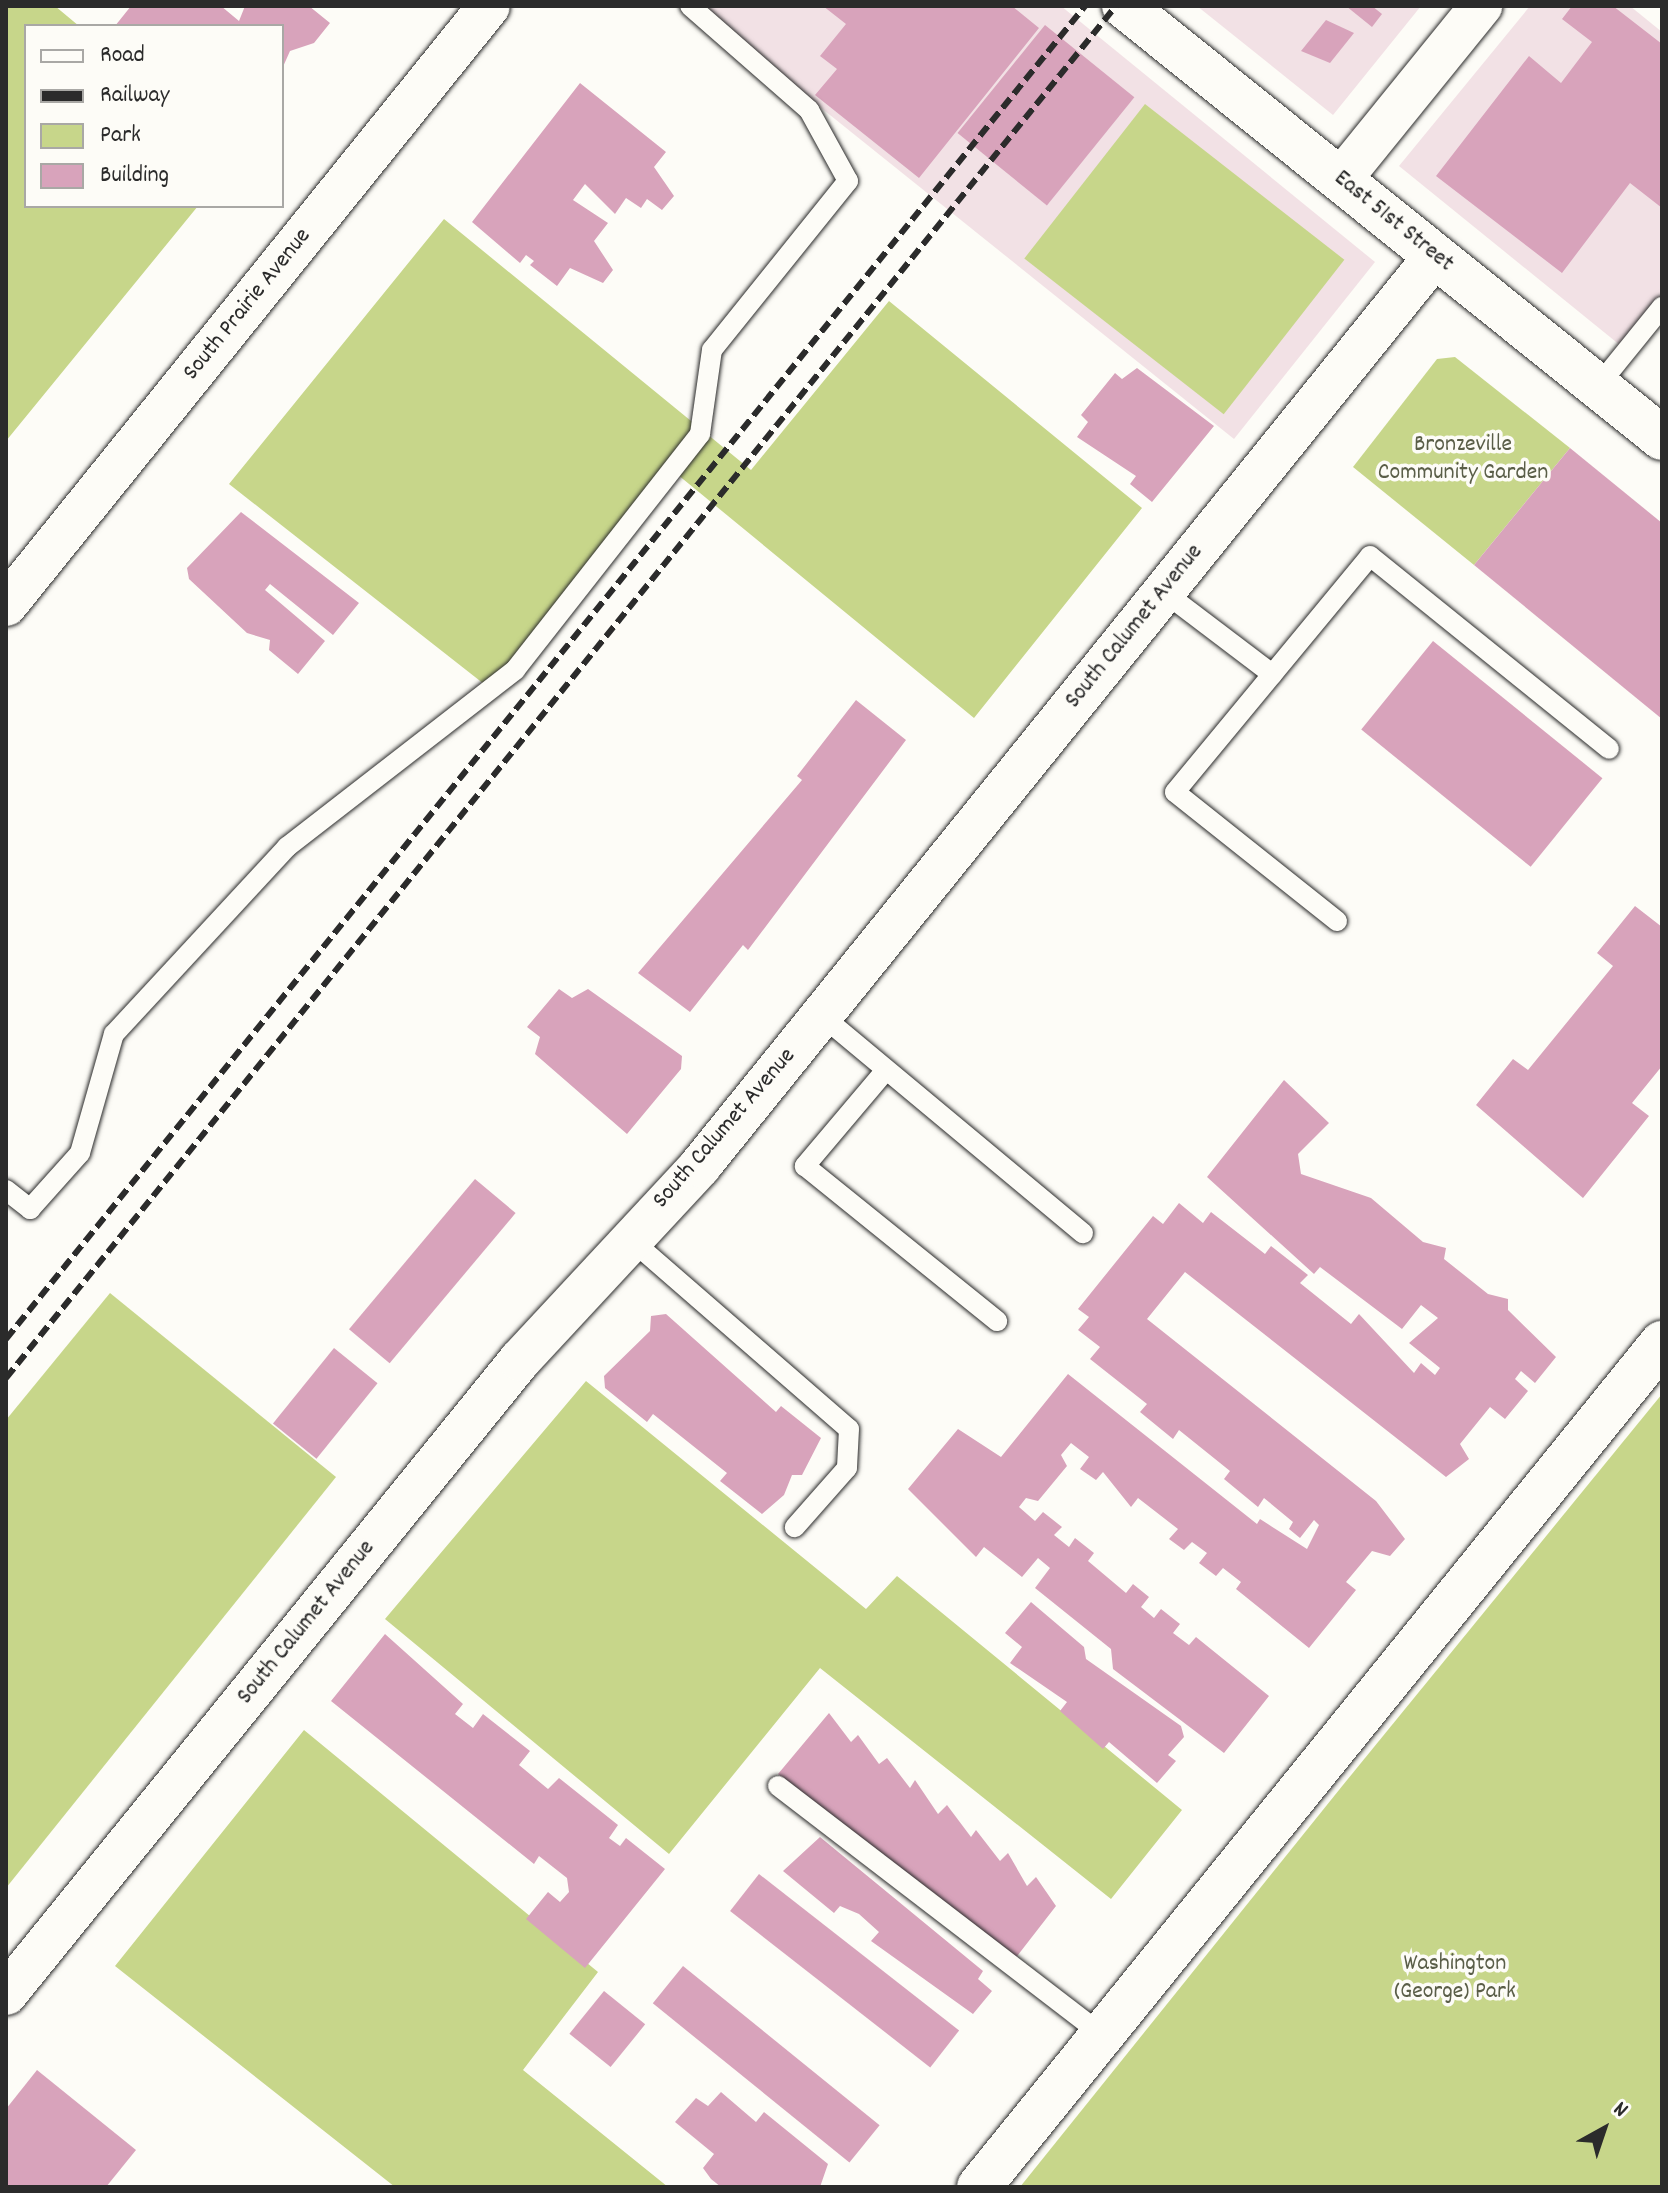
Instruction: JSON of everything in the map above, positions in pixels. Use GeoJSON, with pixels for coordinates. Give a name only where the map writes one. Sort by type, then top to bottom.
{"type":"FeatureCollection","features":[{"type":"Feature","properties":{"kind":"street","name":"South Prairie Avenue"},"geometry":{"type":"LineString","coordinates":[[6,605],[489,6]]}},
{"type":"Feature","properties":{"kind":"street","name":"East 51st Street"},"geometry":{"type":"LineString","coordinates":[[1124,6],[1662,438]]}},
{"type":"Feature","properties":{"kind":"street"},"geometry":{"type":"LineString","coordinates":[[1341,179],[1481,6]]}},
{"type":"Feature","properties":{"kind":"street","name":"South Calumet Avenue"},"geometry":{"type":"LineString","coordinates":[[6,1994],[520,1360],[629,1238],[700,1166],[1435,256]]}},
{"type":"Feature","properties":{"kind":"street"},"geometry":{"type":"LineString","coordinates":[[979,2187],[1662,1343]]}},
{"type":"Feature","properties":{"kind":"lane"},"geometry":{"type":"LineString","coordinates":[[6,1190],[30,1209],[80,1153],[114,1034],[276,858],[515,670],[700,434],[712,350],[848,181],[809,110],[690,6]]}},
{"type":"Feature","properties":{"kind":"lane"},"geometry":{"type":"LineString","coordinates":[[1598,386],[1662,307]]}},
{"type":"Feature","properties":{"kind":"lane"},"geometry":{"type":"LineString","coordinates":[[1337,921],[1175,792],[1370,556],[1609,749]]}},
{"type":"Feature","properties":{"kind":"lane"},"geometry":{"type":"LineString","coordinates":[[1164,592],[1272,674]]}},
{"type":"Feature","properties":{"kind":"lane"},"geometry":{"type":"LineString","coordinates":[[821,1015],[1083,1233]]}},
{"type":"Feature","properties":{"kind":"lane"},"geometry":{"type":"LineString","coordinates":[[886,1070],[805,1166],[997,1321]]}},
{"type":"Feature","properties":{"kind":"lane"},"geometry":{"type":"LineString","coordinates":[[629,1238],[849,1429],[847,1468],[795,1527]]}},
{"type":"Feature","properties":{"kind":"lane"},"geometry":{"type":"LineString","coordinates":[[778,1786],[1103,2035]]}},
{"type":"Feature","properties":{"kind":"shaded area"},"geometry":{"type":"Polygon","coordinates":[[[694,6],[1061,6],[1375,262],[1234,439],[694,6]]]}},
{"type":"Feature","properties":{"kind":"shaded area"},"geometry":{"type":"Polygon","coordinates":[[[1197,6],[1421,6],[1333,115],[1197,6]]]}},
{"type":"Feature","properties":{"kind":"shaded area"},"geometry":{"type":"Polygon","coordinates":[[[1530,6],[1630,6],[1662,32],[1662,307],[1626,350],[1399,166],[1530,6]]]}},
{"type":"Feature","properties":{"kind":"green space"},"geometry":{"type":"Polygon","coordinates":[[[6,6],[55,6],[77,24],[24,24],[24,208],[196,208],[6,441],[6,6]]]}},
{"type":"Feature","properties":{"kind":"green space"},"geometry":{"type":"Polygon","coordinates":[[[1145,104],[1344,260],[1224,414],[1024,258],[1145,104]]]}},
{"type":"Feature","properties":{"kind":"green space"},"geometry":{"type":"Polygon","coordinates":[[[444,219],[751,470],[889,301],[1142,508],[974,718],[672,470],[498,695],[229,484],[444,219]]]}},
{"type":"Feature","properties":{"kind":"green space","name":"Bronzeville Community Garden"},"geometry":{"type":"Polygon","coordinates":[[[1455,357],[1570,448],[1474,565],[1353,467],[1437,359],[1455,357]]]}},
{"type":"Feature","properties":{"kind":"green space"},"geometry":{"type":"Polygon","coordinates":[[[110,1293],[336,1477],[6,1888],[6,1420],[110,1293]]]}},
{"type":"Feature","properties":{"kind":"green space"},"geometry":{"type":"Polygon","coordinates":[[[586,1381],[866,1609],[897,1576],[1182,1810],[1111,1899],[820,1668],[669,1854],[385,1619],[586,1381]]]}},
{"type":"Feature","properties":{"kind":"green space","name":"Washington (George) Park"},"geometry":{"type":"Polygon","coordinates":[[[1662,1394],[1662,2187],[1020,2187],[1343,1785],[1662,1394]]]}},
{"type":"Feature","properties":{"kind":"green space"},"geometry":{"type":"Polygon","coordinates":[[[304,1730],[598,1972],[523,2070],[668,2187],[395,2187],[115,1966],[304,1730]]]}},
{"type":"Feature","properties":{"kind":"building"},"geometry":{"type":"Polygon","coordinates":[[[131,6],[221,6],[239,21],[245,6],[309,6],[330,23],[314,43],[290,51],[284,64],[284,24],[117,24],[131,6]]]}},
{"type":"Feature","properties":{"kind":"building"},"geometry":{"type":"Polygon","coordinates":[[[823,6],[1012,6],[1039,28],[919,178],[815,95],[837,69],[820,56],[846,24],[823,6]]]}},
{"type":"Feature","properties":{"kind":"building"},"geometry":{"type":"Polygon","coordinates":[[[1346,6],[1372,6],[1382,14],[1372,27],[1346,6]]]}},
{"type":"Feature","properties":{"kind":"building"},"geometry":{"type":"Polygon","coordinates":[[[1572,6],[1613,6],[1662,44],[1662,208],[1630,183],[1562,273],[1436,176],[1529,56],[1561,83],[1592,42],[1562,19],[1572,6]]]}},
{"type":"Feature","properties":{"kind":"building"},"geometry":{"type":"Polygon","coordinates":[[[1326,20],[1354,33],[1330,63],[1301,51],[1326,20]]]}},
{"type":"Feature","properties":{"kind":"building"},"geometry":{"type":"Polygon","coordinates":[[[1045,25],[1134,97],[1047,205],[958,133],[1045,25]]]}},
{"type":"Feature","properties":{"kind":"building"},"geometry":{"type":"Polygon","coordinates":[[[580,83],[666,152],[654,167],[674,196],[662,210],[647,199],[641,208],[626,198],[615,214],[585,184],[573,200],[608,223],[594,241],[613,270],[603,283],[570,268],[557,286],[530,265],[534,261],[526,255],[520,263],[472,222],[580,83]]]}},
{"type":"Feature","properties":{"kind":"building"},"geometry":{"type":"Polygon","coordinates":[[[1137,368],[1214,426],[1152,502],[1130,484],[1136,476],[1077,437],[1088,422],[1081,415],[1115,373],[1122,379],[1137,368]]]}},
{"type":"Feature","properties":{"kind":"building"},"geometry":{"type":"Polygon","coordinates":[[[1570,448],[1662,523],[1662,719],[1474,565],[1570,448]]]}},
{"type":"Feature","properties":{"kind":"building"},"geometry":{"type":"Polygon","coordinates":[[[241,512],[359,603],[333,635],[270,584],[265,590],[325,641],[298,674],[269,650],[270,640],[247,633],[189,579],[187,568],[241,512]]]}},
{"type":"Feature","properties":{"kind":"building"},"geometry":{"type":"Polygon","coordinates":[[[1433,641],[1602,778],[1531,867],[1361,730],[1433,641]]]}},
{"type":"Feature","properties":{"kind":"building"},"geometry":{"type":"Polygon","coordinates":[[[856,700],[906,740],[748,950],[743,945],[690,1012],[638,973],[802,780],[797,776],[856,700]]]}},
{"type":"Feature","properties":{"kind":"building"},"geometry":{"type":"Polygon","coordinates":[[[1635,906],[1662,927],[1662,1066],[1632,1103],[1649,1116],[1583,1198],[1476,1105],[1513,1059],[1528,1070],[1613,966],[1597,953],[1635,906]]]}},
{"type":"Feature","properties":{"kind":"building"},"geometry":{"type":"Polygon","coordinates":[[[559,989],[572,998],[588,989],[682,1056],[681,1069],[627,1134],[535,1054],[540,1037],[527,1027],[559,989]]]}},
{"type":"Feature","properties":{"kind":"building"},"geometry":{"type":"Polygon","coordinates":[[[1284,1080],[1329,1123],[1298,1154],[1301,1174],[1371,1198],[1423,1242],[1446,1248],[1444,1259],[1488,1294],[1508,1299],[1508,1310],[1556,1357],[1535,1383],[1521,1371],[1515,1379],[1528,1391],[1505,1419],[1490,1407],[1460,1444],[1469,1459],[1446,1477],[1185,1272],[1147,1319],[1376,1501],[1405,1539],[1390,1556],[1372,1551],[1346,1582],[1356,1590],[1309,1648],[1236,1589],[1241,1582],[1223,1568],[1216,1576],[1199,1563],[1207,1553],[1192,1542],[1184,1550],[1169,1539],[1178,1529],[1138,1498],[1131,1507],[1103,1472],[1096,1480],[1080,1469],[1089,1457],[1071,1443],[1061,1455],[1067,1466],[1038,1501],[1026,1498],[1019,1507],[1035,1521],[1043,1512],[1062,1527],[1054,1535],[1069,1547],[1075,1538],[1094,1553],[1088,1561],[1126,1593],[1133,1584],[1149,1597],[1141,1607],[1154,1618],[1161,1609],[1180,1624],[1173,1633],[1189,1645],[1196,1637],[1269,1696],[1224,1753],[1113,1669],[1111,1649],[1035,1588],[1050,1568],[1038,1558],[1022,1577],[984,1547],[976,1557],[908,1489],[958,1429],[1001,1457],[1068,1374],[1257,1524],[1260,1519],[1307,1549],[1319,1525],[1314,1520],[1300,1538],[1289,1529],[1293,1522],[1264,1498],[1258,1507],[1224,1479],[1230,1471],[1179,1430],[1173,1439],[1140,1412],[1147,1404],[1090,1359],[1100,1347],[1078,1330],[1089,1317],[1078,1309],[1153,1216],[1163,1224],[1179,1203],[1203,1223],[1211,1212],[1265,1254],[1271,1246],[1308,1275],[1300,1283],[1351,1324],[1359,1314],[1414,1373],[1421,1363],[1435,1375],[1440,1368],[1409,1343],[1438,1318],[1421,1305],[1402,1329],[1320,1267],[1314,1274],[1207,1177],[1284,1080]]]}},
{"type":"Feature","properties":{"kind":"building"},"geometry":{"type":"Polygon","coordinates":[[[475,1179],[516,1213],[390,1363],[349,1329],[475,1179]]]}},
{"type":"Feature","properties":{"kind":"building"},"geometry":{"type":"Polygon","coordinates":[[[666,1314],[776,1412],[781,1406],[821,1438],[802,1475],[792,1475],[784,1495],[762,1514],[720,1481],[727,1473],[653,1414],[647,1422],[605,1388],[604,1376],[650,1331],[651,1316],[666,1314]]]}},
{"type":"Feature","properties":{"kind":"building"},"geometry":{"type":"Polygon","coordinates":[[[334,1348],[378,1383],[316,1459],[273,1423],[334,1348]]]}},
{"type":"Feature","properties":{"kind":"building"},"geometry":{"type":"Polygon","coordinates":[[[1031,1602],[1084,1647],[1086,1659],[1181,1726],[1184,1737],[1168,1755],[1176,1761],[1157,1783],[1109,1742],[1103,1749],[1060,1711],[1067,1702],[1010,1663],[1022,1647],[1005,1633],[1031,1602]]]}},
{"type":"Feature","properties":{"kind":"building"},"geometry":{"type":"Polygon","coordinates":[[[385,1634],[463,1704],[455,1714],[473,1728],[483,1714],[530,1751],[519,1765],[548,1789],[559,1778],[618,1825],[609,1838],[620,1846],[626,1838],[665,1869],[585,1968],[526,1919],[548,1892],[560,1902],[569,1892],[567,1878],[539,1856],[534,1864],[331,1701],[385,1634]]]}},
{"type":"Feature","properties":{"kind":"building"},"geometry":{"type":"Polygon","coordinates":[[[829,1713],[851,1742],[858,1735],[879,1764],[887,1758],[910,1788],[915,1780],[938,1814],[947,1805],[971,1837],[976,1830],[1000,1861],[1008,1853],[1027,1886],[1036,1877],[1056,1906],[1014,1960],[778,1774],[829,1713]]]}},
{"type":"Feature","properties":{"kind":"building"},"geometry":{"type":"Polygon","coordinates":[[[820,1837],[983,1971],[978,1979],[992,1991],[973,2014],[871,1941],[879,1932],[859,1914],[840,1906],[834,1913],[783,1871],[820,1837]]]}},
{"type":"Feature","properties":{"kind":"building"},"geometry":{"type":"Polygon","coordinates":[[[759,1874],[959,2030],[930,2067],[730,1911],[759,1874]]]}},
{"type":"Feature","properties":{"kind":"building"},"geometry":{"type":"Polygon","coordinates":[[[683,1966],[880,2125],[849,2163],[653,2003],[683,1966]]]}},
{"type":"Feature","properties":{"kind":"building"},"geometry":{"type":"Polygon","coordinates":[[[604,1991],[645,2024],[611,2067],[569,2034],[604,1991]]]}},
{"type":"Feature","properties":{"kind":"building"},"geometry":{"type":"Polygon","coordinates":[[[37,2070],[136,2150],[106,2187],[6,2187],[6,2109],[37,2070]]]}},
{"type":"Feature","properties":{"kind":"building"},"geometry":{"type":"Polygon","coordinates":[[[721,2092],[756,2122],[764,2112],[828,2164],[820,2187],[721,2187],[711,2179],[703,2168],[714,2154],[675,2122],[696,2098],[708,2106],[721,2092]]]}},
{"type":"Feature","properties":{"kind":"railway"},"geometry":{"type":"LineString","coordinates":[[6,1339],[1085,6]]}},
{"type":"Feature","properties":{"kind":"railway"},"geometry":{"type":"LineString","coordinates":[[6,1378],[1116,6]]}}]}
